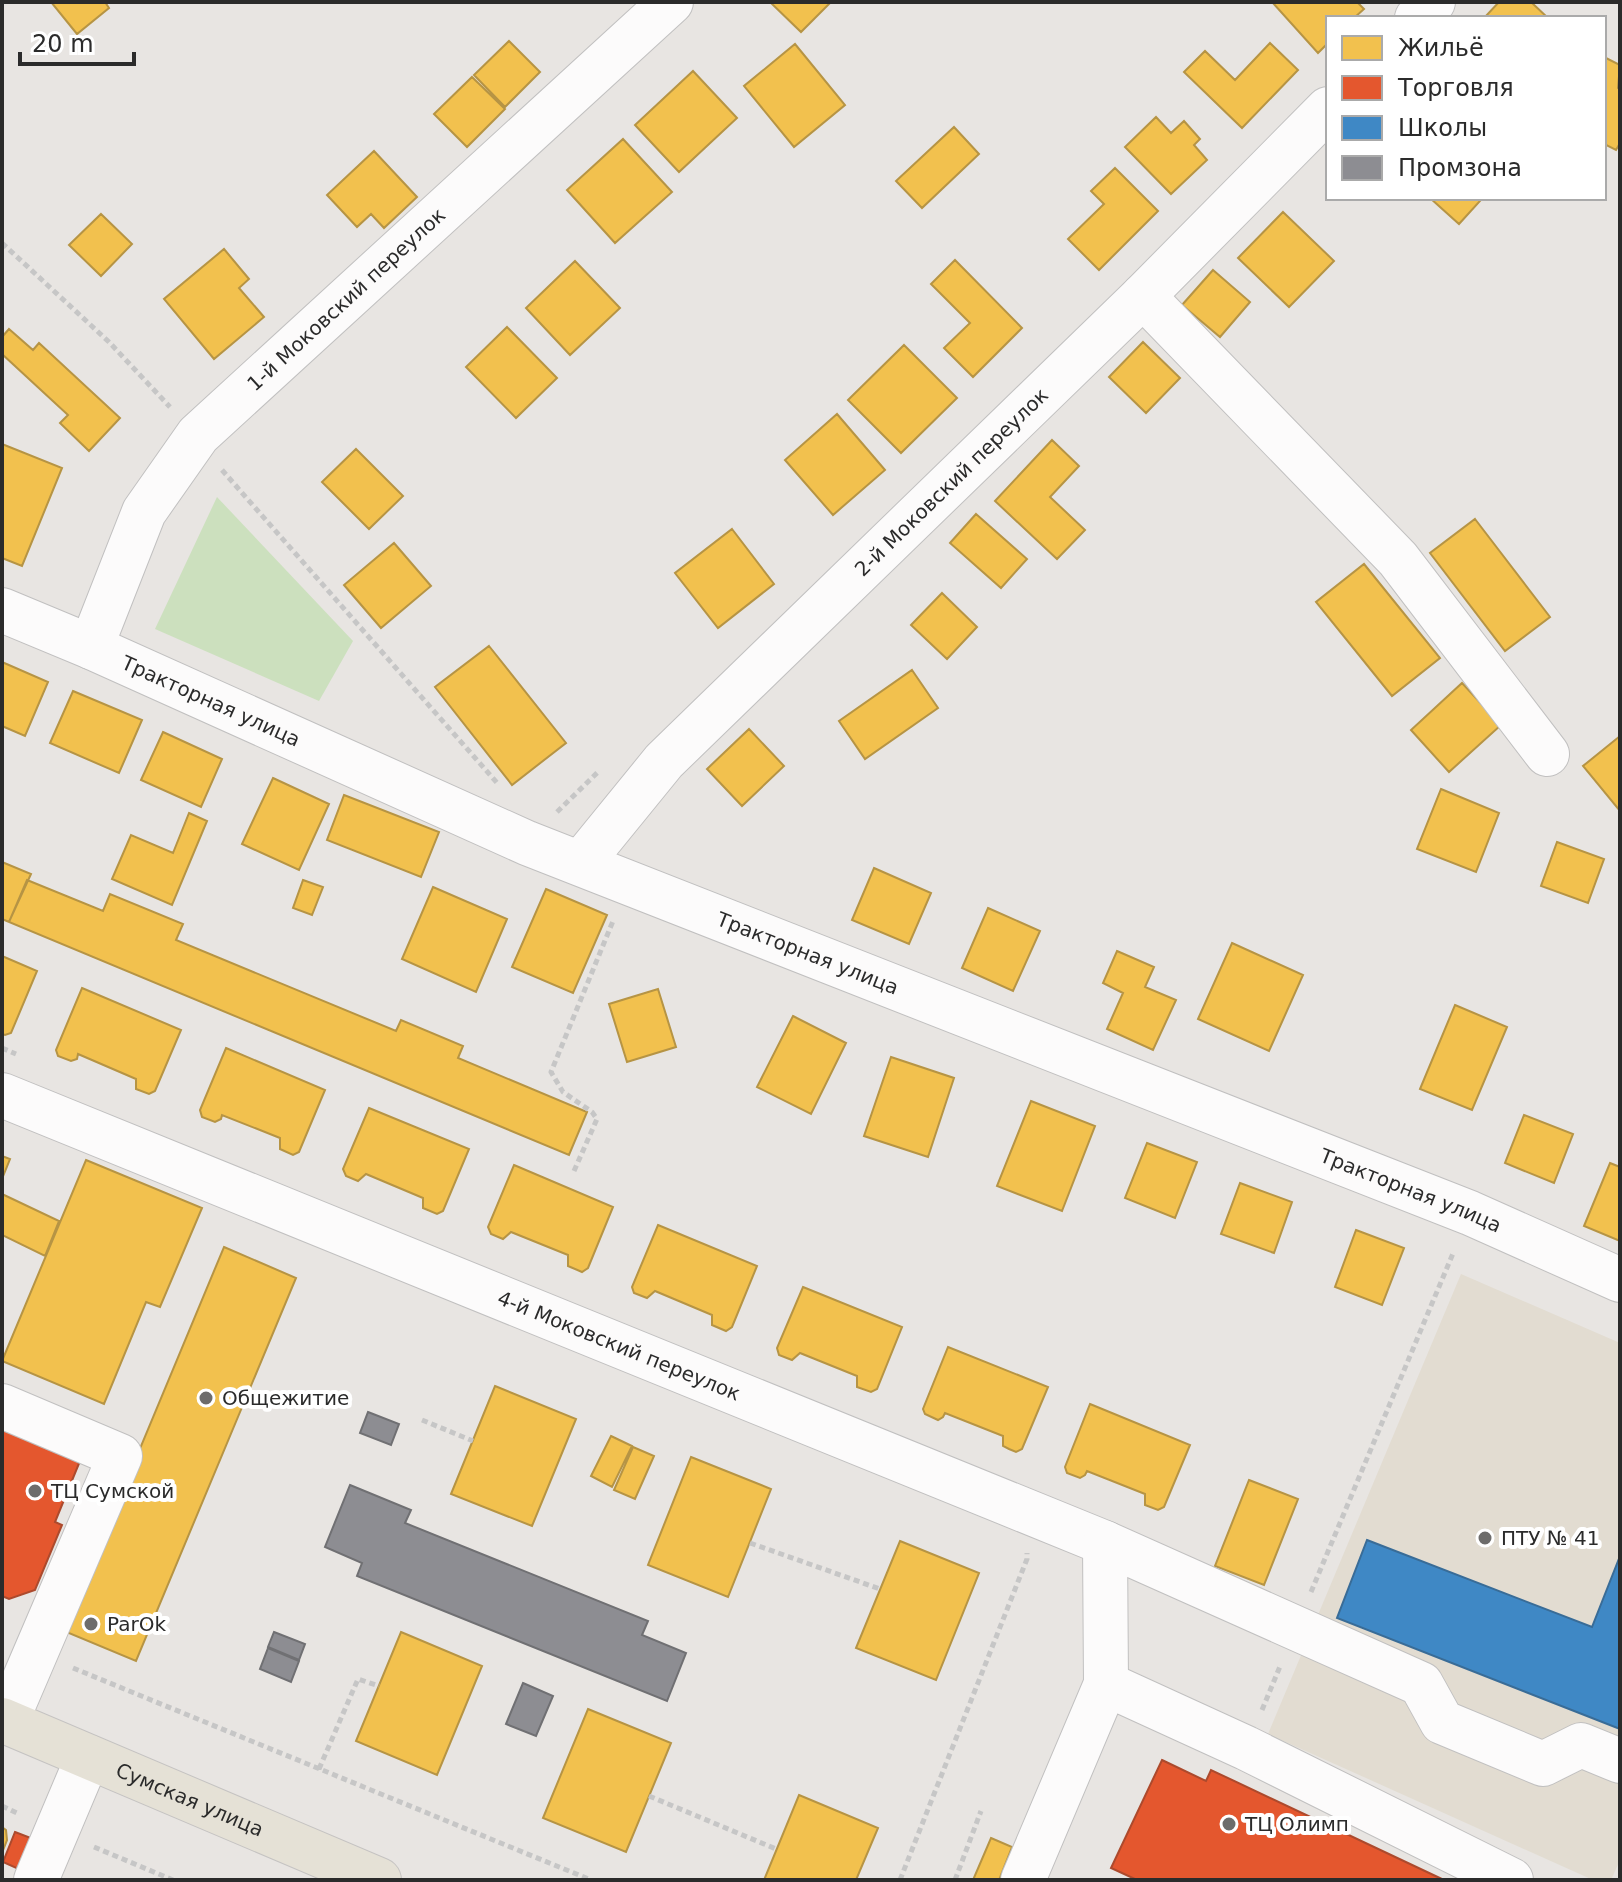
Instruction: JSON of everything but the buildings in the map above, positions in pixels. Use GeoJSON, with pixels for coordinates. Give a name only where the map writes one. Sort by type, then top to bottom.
{"type":"FeatureCollection","features":[{"type":"Feature","properties":{"kind":"main road","name":"Сумская улица"},"geometry":{"type":"LineString","coordinates":[[4,1721],[379,1880]]}},
{"type":"Feature","properties":{"kind":"street","name":"1-й Моковский переулок"},"geometry":{"type":"LineString","coordinates":[[91,647],[144,512],[198,435],[671,2]]}},
{"type":"Feature","properties":{"kind":"street","name":"2-й Моковский переулок"},"geometry":{"type":"LineString","coordinates":[[581,863],[664,761],[1143,296],[1326,111]]}},
{"type":"Feature","properties":{"kind":"street"},"geometry":{"type":"LineString","coordinates":[[1143,296],[1398,559],[1547,754]]}},
{"type":"Feature","properties":{"kind":"street","name":"Тракторная улица"},"geometry":{"type":"LineString","coordinates":[[2,610],[509,835],[1470,1213],[1620,1280]]}},
{"type":"Feature","properties":{"kind":"street","name":"4-й Моковский переулок"},"geometry":{"type":"LineString","coordinates":[[2,1095],[1105,1543],[1421,1684],[1442,1722],[1543,1764],[1581,1745],[1620,1761]]}},
{"type":"Feature","properties":{"kind":"street"},"geometry":{"type":"LineString","coordinates":[[2,1406],[120,1456],[4,1721]]}},
{"type":"Feature","properties":{"kind":"street"},"geometry":{"type":"LineString","coordinates":[[1023,1880],[1106,1684],[1105,1543]]}},
{"type":"Feature","properties":{"kind":"street"},"geometry":{"type":"LineString","coordinates":[[1106,1684],[1246,1748],[1511,1880]]}},
{"type":"Feature","properties":{"kind":"street"},"geometry":{"type":"LineString","coordinates":[[36,1880],[88,1757]]}},
{"type":"Feature","properties":{"kind":"path"},"geometry":{"type":"LineString","coordinates":[[2,243],[109,342],[198,435],[229,481],[508,795],[509,835]]}},
{"type":"Feature","properties":{"kind":"path"},"geometry":{"type":"LineString","coordinates":[[574,1171],[597,1119],[563,1092],[551,1072],[618,909]]}},
{"type":"Feature","properties":{"kind":"path"},"geometry":{"type":"LineString","coordinates":[[1306,1603],[1470,1213]]}},
{"type":"Feature","properties":{"kind":"path"},"geometry":{"type":"LineString","coordinates":[[422,1420],[473,1441]]}},
{"type":"Feature","properties":{"kind":"path"},"geometry":{"type":"LineString","coordinates":[[900,1880],[1027,1559],[1022,1507]]}},
{"type":"Feature","properties":{"kind":"path"},"geometry":{"type":"LineString","coordinates":[[750,1543],[880,1589]]}},
{"type":"Feature","properties":{"kind":"path"},"geometry":{"type":"LineString","coordinates":[[35,1653],[591,1880]]}},
{"type":"Feature","properties":{"kind":"path"},"geometry":{"type":"LineString","coordinates":[[1246,1748],[1282,1661]]}},
{"type":"Feature","properties":{"kind":"path"},"geometry":{"type":"LineString","coordinates":[[319,1769],[358,1679],[379,1686]]}},
{"type":"Feature","properties":{"kind":"path"},"geometry":{"type":"LineString","coordinates":[[649,1796],[776,1849]]}},
{"type":"Feature","properties":{"kind":"path"},"geometry":{"type":"LineString","coordinates":[[955,1880],[981,1811]]}},
{"type":"Feature","properties":{"kind":"shaded area","name":"ПТУ № 41"},"geometry":{"type":"Polygon","coordinates":[[[1461,1274],[1620,1343],[1620,1860],[1611,1880],[1593,1880],[1268,1734],[1461,1274]]]}},
{"type":"Feature","properties":{"kind":"green space"},"geometry":{"type":"Polygon","coordinates":[[[217,497],[353,641],[319,701],[155,629],[217,497]]]}},
{"type":"Feature","properties":{"kind":"place","name":"Общежитие"},"geometry":{"type":"Point","coordinates":[206,1398]}},
{"type":"Feature","properties":{"kind":"place","name":"ТЦ Сумской"},"geometry":{"type":"Point","coordinates":[35,1491]}},
{"type":"Feature","properties":{"kind":"place","name":"ПТУ № 41"},"geometry":{"type":"Point","coordinates":[1485,1538]}},
{"type":"Feature","properties":{"kind":"place","name":"ParOk"},"geometry":{"type":"Point","coordinates":[91,1624]}},
{"type":"Feature","properties":{"kind":"place","name":"ТЦ Олимп"},"geometry":{"type":"Point","coordinates":[1229,1824]}}]}
